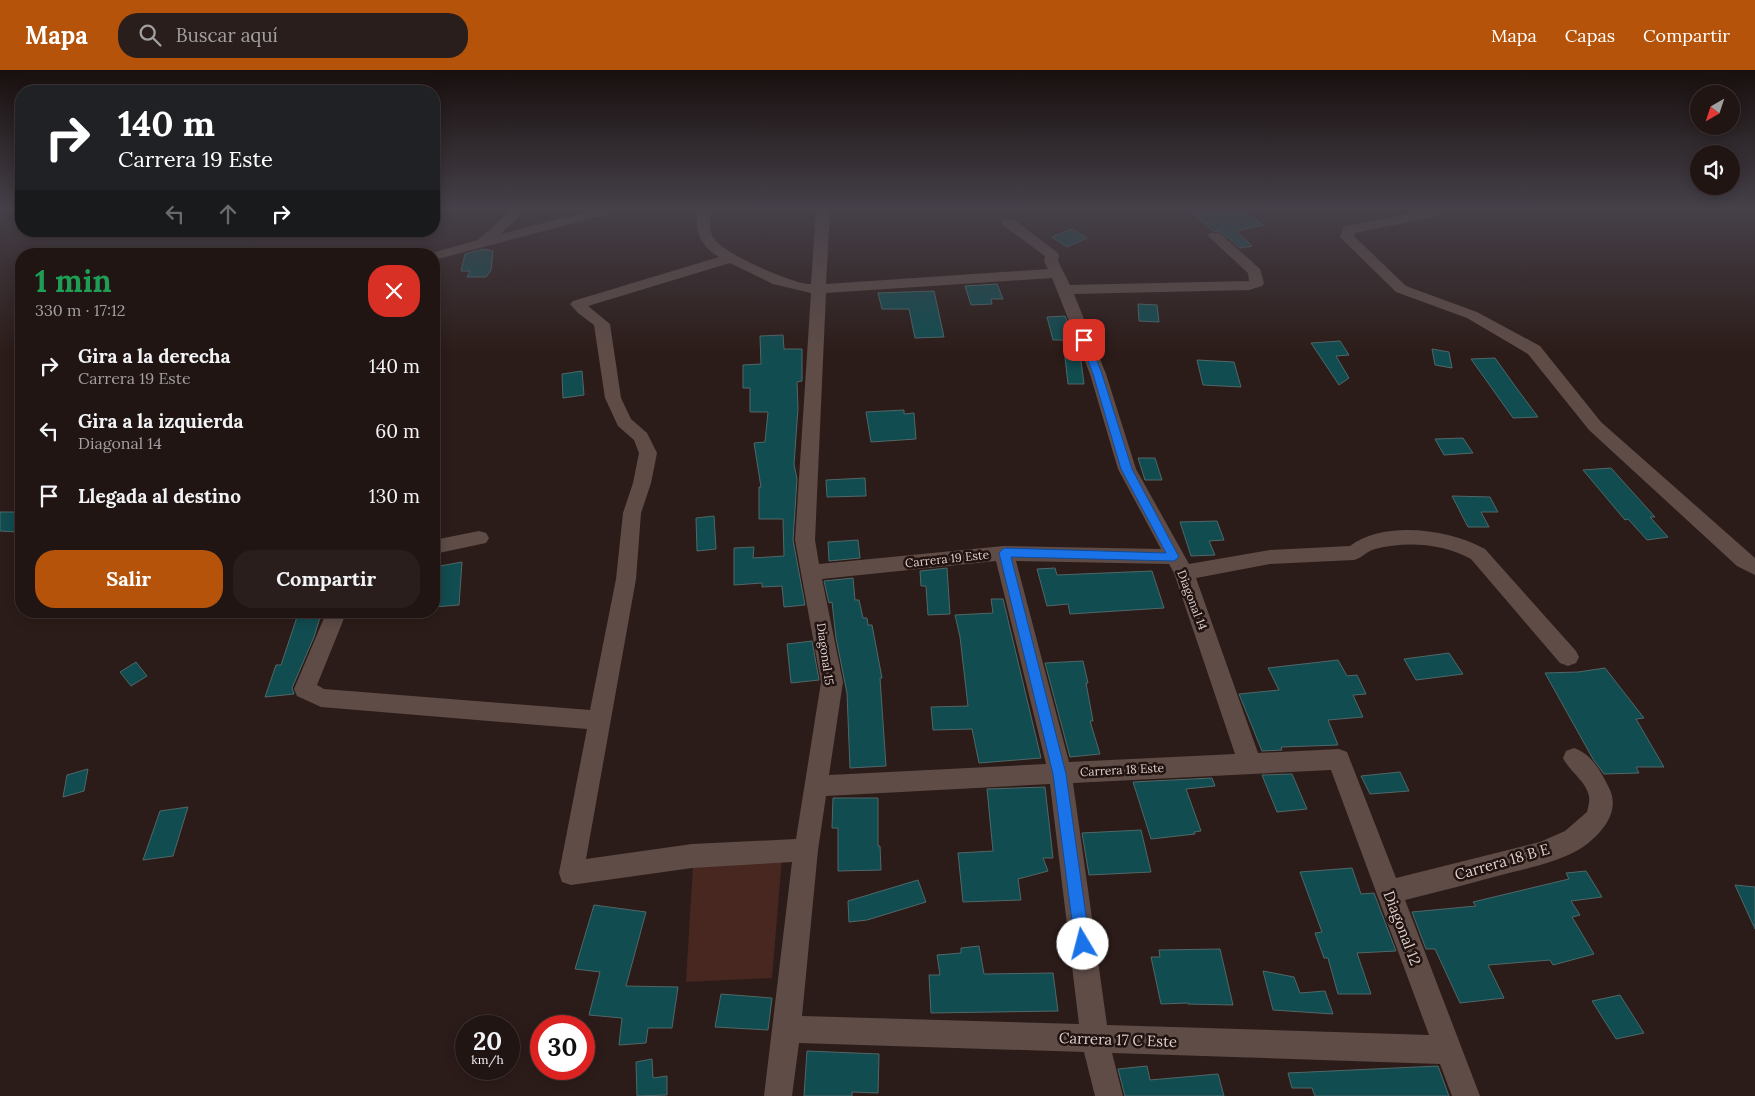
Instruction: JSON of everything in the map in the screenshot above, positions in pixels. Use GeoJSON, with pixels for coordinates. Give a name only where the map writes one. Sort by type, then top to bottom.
{"type":"FeatureCollection","features":[{"type":"Feature","properties":{"kind":"street"},"geometry":{"type":"LineString","coordinates":[[806,850],[692,856],[571,873],[626,579],[632,513],[642,483],[648,453],[640,437],[624,422],[614,398],[602,324],[582,310],[578,304],[732,258],[778,281],[799,287],[819,289],[1061,281],[1249,286],[1257,283],[1255,272],[1239,258]]}},
{"type":"Feature","properties":{"kind":"street","name":"Diagonal 15"},"geometry":{"type":"LineString","coordinates":[[778,1096],[806,850],[832,682],[805,540],[821,258]]}},
{"type":"Feature","properties":{"kind":"street","name":"Diagonal 14"},"geometry":{"type":"LineString","coordinates":[[1052,258],[1051,261],[1061,281],[1098,374],[1127,469],[1179,565],[1250,764]]}},
{"type":"Feature","properties":{"kind":"street"},"geometry":{"type":"LineString","coordinates":[[1369,258],[1401,289],[1472,315],[1534,350],[1595,426],[1744,560],[1755,567]]}},
{"type":"Feature","properties":{"kind":"street","name":"Carrera 19 Este"},"geometry":{"type":"LineString","coordinates":[[811,573],[1004,553],[1179,565],[1270,557],[1354,553],[1367,543],[1407,537],[1435,539],[1467,548],[1478,554],[1568,657]]}},
{"type":"Feature","properties":{"kind":"street"},"geometry":{"type":"LineString","coordinates":[[440,546],[479,538]]}},
{"type":"Feature","properties":{"kind":"street"},"geometry":{"type":"LineString","coordinates":[[1004,553],[1060,774],[1095,1039],[1109,1096]]}},
{"type":"Feature","properties":{"kind":"street"},"geometry":{"type":"LineString","coordinates":[[334,618],[305,689],[321,698],[600,720]]}},
{"type":"Feature","properties":{"kind":"street","name":"Carrera 18 B E"},"geometry":{"type":"LineString","coordinates":[[1389,892],[1542,853],[1574,839],[1598,818],[1601,796],[1593,779],[1574,758]]}},
{"type":"Feature","properties":{"kind":"street","name":"Carrera 18 Este"},"geometry":{"type":"LineString","coordinates":[[816,786],[1339,759]]}},
{"type":"Feature","properties":{"kind":"street","name":"Diagonal 12"},"geometry":{"type":"LineString","coordinates":[[1339,759],[1466,1096]]}},
{"type":"Feature","properties":{"kind":"street","name":"Carrera 17 C Este"},"geometry":{"type":"LineString","coordinates":[[787,1029],[1448,1050]]}},
{"type":"Feature","properties":{"kind":"shaded area"},"geometry":{"type":"Polygon","coordinates":[[[782,858],[772,978],[686,982],[693,866],[782,858]]]}},
{"type":"Feature","properties":{"kind":"building"},"geometry":{"type":"Polygon","coordinates":[[[464,258],[492,258],[491,270],[486,277],[467,277],[470,271],[461,271],[464,258]]]}},
{"type":"Feature","properties":{"kind":"building"},"geometry":{"type":"Polygon","coordinates":[[[997,284],[1003,299],[991,299],[992,304],[971,305],[965,286],[997,284]]]}},
{"type":"Feature","properties":{"kind":"building"},"geometry":{"type":"Polygon","coordinates":[[[934,291],[944,337],[915,338],[909,309],[882,309],[878,293],[934,291]]]}},
{"type":"Feature","properties":{"kind":"building"},"geometry":{"type":"Polygon","coordinates":[[[1138,304],[1157,305],[1159,322],[1139,321],[1138,304]]]}},
{"type":"Feature","properties":{"kind":"building"},"geometry":{"type":"Polygon","coordinates":[[[1065,316],[1080,353],[1084,384],[1068,384],[1063,340],[1053,340],[1047,317],[1065,316]]]}},
{"type":"Feature","properties":{"kind":"building"},"geometry":{"type":"Polygon","coordinates":[[[783,335],[784,349],[802,349],[802,381],[797,382],[798,408],[794,464],[797,479],[793,540],[805,605],[784,607],[782,586],[762,587],[762,583],[734,585],[734,548],[754,547],[753,558],[784,556],[783,519],[759,519],[759,487],[761,487],[754,443],[765,442],[768,412],[750,412],[750,388],[743,388],[743,365],[761,364],[760,336],[783,335]]]}},
{"type":"Feature","properties":{"kind":"building"},"geometry":{"type":"Polygon","coordinates":[[[1340,341],[1349,355],[1336,356],[1349,378],[1339,385],[1311,343],[1340,341]]]}},
{"type":"Feature","properties":{"kind":"building"},"geometry":{"type":"Polygon","coordinates":[[[1432,349],[1449,352],[1452,368],[1435,365],[1432,349]]]}},
{"type":"Feature","properties":{"kind":"building"},"geometry":{"type":"Polygon","coordinates":[[[1495,358],[1538,417],[1513,418],[1471,359],[1495,358]]]}},
{"type":"Feature","properties":{"kind":"building"},"geometry":{"type":"Polygon","coordinates":[[[1197,360],[1234,362],[1241,387],[1203,385],[1197,360]]]}},
{"type":"Feature","properties":{"kind":"building"},"geometry":{"type":"Polygon","coordinates":[[[582,371],[584,395],[563,398],[562,374],[582,371]]]}},
{"type":"Feature","properties":{"kind":"building"},"geometry":{"type":"Polygon","coordinates":[[[904,410],[904,414],[914,413],[916,439],[871,442],[866,412],[904,410]]]}},
{"type":"Feature","properties":{"kind":"building"},"geometry":{"type":"Polygon","coordinates":[[[1463,438],[1473,453],[1444,455],[1435,439],[1463,438]]]}},
{"type":"Feature","properties":{"kind":"building"},"geometry":{"type":"Polygon","coordinates":[[[1138,458],[1155,458],[1162,480],[1145,480],[1138,458]]]}},
{"type":"Feature","properties":{"kind":"building"},"geometry":{"type":"Polygon","coordinates":[[[1611,468],[1655,517],[1650,517],[1668,537],[1647,540],[1628,519],[1625,520],[1583,470],[1611,468]]]}},
{"type":"Feature","properties":{"kind":"building"},"geometry":{"type":"Polygon","coordinates":[[[865,478],[866,496],[827,497],[826,480],[865,478]]]}},
{"type":"Feature","properties":{"kind":"building"},"geometry":{"type":"Polygon","coordinates":[[[1452,496],[1490,497],[1498,512],[1481,512],[1489,527],[1468,527],[1452,496]]]}},
{"type":"Feature","properties":{"kind":"building"},"geometry":{"type":"Polygon","coordinates":[[[0,512],[15,512],[15,532],[0,531],[0,512]]]}},
{"type":"Feature","properties":{"kind":"building"},"geometry":{"type":"Polygon","coordinates":[[[714,516],[716,549],[697,551],[696,518],[714,516]]]}},
{"type":"Feature","properties":{"kind":"building"},"geometry":{"type":"Polygon","coordinates":[[[1217,521],[1224,540],[1209,541],[1215,555],[1191,556],[1180,522],[1217,521]]]}},
{"type":"Feature","properties":{"kind":"building"},"geometry":{"type":"Polygon","coordinates":[[[858,540],[860,558],[829,561],[828,542],[858,540]]]}},
{"type":"Feature","properties":{"kind":"building"},"geometry":{"type":"Polygon","coordinates":[[[462,562],[459,605],[440,607],[440,566],[462,562]]]}},
{"type":"Feature","properties":{"kind":"building"},"geometry":{"type":"Polygon","coordinates":[[[947,568],[950,614],[928,615],[926,586],[921,586],[920,571],[947,568]]]}},
{"type":"Feature","properties":{"kind":"building"},"geometry":{"type":"Polygon","coordinates":[[[1055,568],[1057,575],[1152,571],[1164,608],[1070,614],[1068,604],[1047,606],[1037,569],[1055,568]]]}},
{"type":"Feature","properties":{"kind":"building"},"geometry":{"type":"Polygon","coordinates":[[[853,578],[855,600],[859,600],[863,618],[867,618],[868,625],[872,625],[882,678],[880,678],[886,766],[850,768],[847,693],[836,638],[832,602],[829,603],[824,581],[853,578]]]}},
{"type":"Feature","properties":{"kind":"building"},"geometry":{"type":"Polygon","coordinates":[[[991,599],[1003,599],[1041,758],[979,763],[972,729],[933,730],[931,707],[968,706],[960,637],[955,615],[993,613],[991,599]]]}},
{"type":"Feature","properties":{"kind":"building"},"geometry":{"type":"Polygon","coordinates":[[[297,618],[320,618],[314,637],[292,688],[294,694],[265,697],[276,665],[281,665],[297,618]]]}},
{"type":"Feature","properties":{"kind":"building"},"geometry":{"type":"Polygon","coordinates":[[[812,641],[819,680],[791,683],[787,644],[812,641]]]}},
{"type":"Feature","properties":{"kind":"building"},"geometry":{"type":"Polygon","coordinates":[[[1449,653],[1463,674],[1416,680],[1404,659],[1449,653]]]}},
{"type":"Feature","properties":{"kind":"building"},"geometry":{"type":"Polygon","coordinates":[[[1338,660],[1347,676],[1357,675],[1366,694],[1353,695],[1363,717],[1328,720],[1338,745],[1281,747],[1282,750],[1262,751],[1239,694],[1279,690],[1268,668],[1338,660]]]}},
{"type":"Feature","properties":{"kind":"building"},"geometry":{"type":"Polygon","coordinates":[[[1083,661],[1093,721],[1090,721],[1100,754],[1070,757],[1045,663],[1083,661]]]}},
{"type":"Feature","properties":{"kind":"building"},"geometry":{"type":"Polygon","coordinates":[[[136,662],[147,676],[131,686],[120,672],[136,662]]]}},
{"type":"Feature","properties":{"kind":"building"},"geometry":{"type":"Polygon","coordinates":[[[1605,668],[1644,718],[1636,719],[1664,767],[1636,767],[1639,773],[1604,774],[1593,759],[1545,673],[1578,672],[1605,668]]]}},
{"type":"Feature","properties":{"kind":"building"},"geometry":{"type":"Polygon","coordinates":[[[88,769],[84,791],[63,797],[67,775],[88,769]]]}},
{"type":"Feature","properties":{"kind":"building"},"geometry":{"type":"Polygon","coordinates":[[[1400,772],[1409,791],[1370,794],[1361,776],[1400,772]]]}},
{"type":"Feature","properties":{"kind":"building"},"geometry":{"type":"Polygon","coordinates":[[[1292,774],[1307,809],[1277,812],[1262,775],[1292,774]]]}},
{"type":"Feature","properties":{"kind":"building"},"geometry":{"type":"Polygon","coordinates":[[[1212,778],[1215,786],[1186,789],[1201,831],[1194,832],[1195,834],[1151,839],[1133,782],[1212,778]]]}},
{"type":"Feature","properties":{"kind":"building"},"geometry":{"type":"Polygon","coordinates":[[[1045,787],[1053,858],[1043,858],[1048,871],[1018,879],[1021,900],[963,902],[958,853],[993,851],[987,789],[1045,787]]]}},
{"type":"Feature","properties":{"kind":"building"},"geometry":{"type":"Polygon","coordinates":[[[833,798],[878,798],[878,846],[880,846],[881,870],[838,871],[838,828],[832,828],[833,798]]]}},
{"type":"Feature","properties":{"kind":"building"},"geometry":{"type":"Polygon","coordinates":[[[188,807],[173,856],[143,860],[160,811],[188,807]]]}},
{"type":"Feature","properties":{"kind":"building"},"geometry":{"type":"Polygon","coordinates":[[[1141,830],[1151,872],[1089,875],[1082,833],[1141,830]]]}},
{"type":"Feature","properties":{"kind":"building"},"geometry":{"type":"Polygon","coordinates":[[[1352,868],[1361,894],[1374,893],[1396,951],[1357,953],[1371,994],[1338,994],[1328,958],[1324,958],[1315,933],[1322,932],[1300,872],[1352,868]]]}},
{"type":"Feature","properties":{"kind":"building"},"geometry":{"type":"Polygon","coordinates":[[[1586,871],[1602,897],[1571,901],[1580,915],[1572,917],[1594,954],[1553,965],[1550,960],[1488,965],[1504,998],[1460,1003],[1435,949],[1426,949],[1412,912],[1476,906],[1473,902],[1569,879],[1566,873],[1586,871]]]}},
{"type":"Feature","properties":{"kind":"building"},"geometry":{"type":"Polygon","coordinates":[[[918,880],[926,902],[867,920],[849,922],[848,901],[918,880]]]}},
{"type":"Feature","properties":{"kind":"building"},"geometry":{"type":"Polygon","coordinates":[[[1735,885],[1755,887],[1755,929],[1735,885]]]}},
{"type":"Feature","properties":{"kind":"building"},"geometry":{"type":"Polygon","coordinates":[[[594,905],[646,912],[626,986],[678,987],[672,1028],[648,1028],[646,1043],[619,1045],[622,1018],[589,1015],[600,972],[575,969],[594,905]]]}},
{"type":"Feature","properties":{"kind":"building"},"geometry":{"type":"Polygon","coordinates":[[[979,946],[984,974],[1053,973],[1058,1011],[931,1013],[929,975],[940,975],[937,955],[961,953],[961,948],[979,946]]]}},
{"type":"Feature","properties":{"kind":"building"},"geometry":{"type":"Polygon","coordinates":[[[1220,949],[1233,1005],[1161,1004],[1151,957],[1160,957],[1159,950],[1220,949]]]}},
{"type":"Feature","properties":{"kind":"building"},"geometry":{"type":"Polygon","coordinates":[[[1263,971],[1294,977],[1300,993],[1325,991],[1333,1014],[1273,1010],[1263,971]]]}},
{"type":"Feature","properties":{"kind":"building"},"geometry":{"type":"Polygon","coordinates":[[[721,994],[772,998],[768,1030],[715,1027],[721,994]]]}},
{"type":"Feature","properties":{"kind":"building"},"geometry":{"type":"Polygon","coordinates":[[[1620,995],[1644,1033],[1616,1039],[1592,1001],[1620,995]]]}},
{"type":"Feature","properties":{"kind":"building"},"geometry":{"type":"Polygon","coordinates":[[[807,1051],[879,1054],[878,1093],[852,1092],[852,1096],[804,1096],[807,1051]]]}},
{"type":"Feature","properties":{"kind":"building"},"geometry":{"type":"Polygon","coordinates":[[[652,1059],[653,1078],[667,1076],[667,1095],[637,1096],[636,1062],[652,1059]]]}},
{"type":"Feature","properties":{"kind":"building"},"geometry":{"type":"Polygon","coordinates":[[[1147,1066],[1150,1080],[1218,1074],[1224,1096],[1125,1096],[1118,1069],[1147,1066]]]}},
{"type":"Feature","properties":{"kind":"building"},"geometry":{"type":"Polygon","coordinates":[[[1438,1066],[1449,1096],[1315,1096],[1312,1088],[1292,1088],[1288,1073],[1438,1066]]]}},
{"type":"Feature","properties":{"kind":"route"},"geometry":{"type":"LineString","coordinates":[[1083,944],[1060,774],[1004,553],[1174,557],[1127,469],[1098,374],[1084,340]]}}]}
